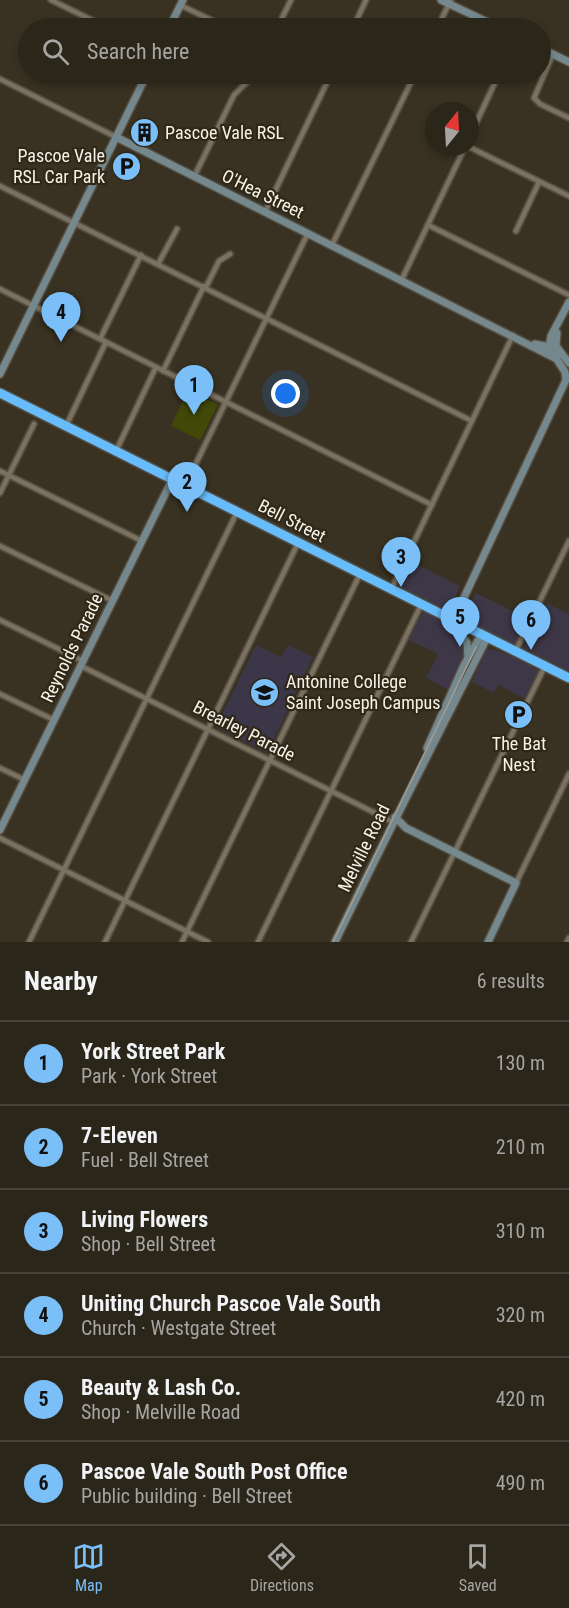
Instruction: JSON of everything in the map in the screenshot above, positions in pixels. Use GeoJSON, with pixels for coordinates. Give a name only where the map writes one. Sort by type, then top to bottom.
{"type":"FeatureCollection","features":[{"type":"Feature","properties":{"kind":"highway","name":"Bell Street"},"geometry":{"type":"LineString","coordinates":[[0,393],[421,606],[569,678]]}},
{"type":"Feature","properties":{"kind":"street"},"geometry":{"type":"LineString","coordinates":[[51,0],[88,18]]}},
{"type":"Feature","properties":{"kind":"street"},"geometry":{"type":"LineString","coordinates":[[282,18],[291,0]]}},
{"type":"Feature","properties":{"kind":"street"},"geometry":{"type":"LineString","coordinates":[[358,18],[366,0]]}},
{"type":"Feature","properties":{"kind":"street"},"geometry":{"type":"LineString","coordinates":[[441,0],[450,2],[481,18]]}},
{"type":"Feature","properties":{"kind":"street"},"geometry":{"type":"LineString","coordinates":[[442,18],[450,2]]}},
{"type":"Feature","properties":{"kind":"street"},"geometry":{"type":"LineString","coordinates":[[174,18],[182,3],[210,18]]}},
{"type":"Feature","properties":{"kind":"street"},"geometry":{"type":"LineString","coordinates":[[551,59],[553,54],[569,62]]}},
{"type":"Feature","properties":{"kind":"street","name":"O'Hea Street"},"geometry":{"type":"LineString","coordinates":[[0,79],[557,356]]}},
{"type":"Feature","properties":{"kind":"street"},"geometry":{"type":"LineString","coordinates":[[0,374],[142,84]]}},
{"type":"Feature","properties":{"kind":"street"},"geometry":{"type":"LineString","coordinates":[[194,177],[234,95],[245,84]]}},
{"type":"Feature","properties":{"kind":"street"},"geometry":{"type":"LineString","coordinates":[[265,212],[326,84]]}},
{"type":"Feature","properties":{"kind":"street"},"geometry":{"type":"LineString","coordinates":[[332,245],[410,84]]}},
{"type":"Feature","properties":{"kind":"street"},"geometry":{"type":"LineString","coordinates":[[479,117],[494,84]]}},
{"type":"Feature","properties":{"kind":"street"},"geometry":{"type":"LineString","coordinates":[[540,84],[534,98],[540,104],[569,118]]}},
{"type":"Feature","properties":{"kind":"street"},"geometry":{"type":"LineString","coordinates":[[479,153],[569,196]]}},
{"type":"Feature","properties":{"kind":"street"},"geometry":{"type":"LineString","coordinates":[[402,279],[462,156]]}},
{"type":"Feature","properties":{"kind":"street"},"geometry":{"type":"LineString","coordinates":[[516,231],[539,182]]}},
{"type":"Feature","properties":{"kind":"street"},"geometry":{"type":"LineString","coordinates":[[0,186],[472,421]]}},
{"type":"Feature","properties":{"kind":"street"},"geometry":{"type":"LineString","coordinates":[[428,225],[569,295]]}},
{"type":"Feature","properties":{"kind":"street"},"geometry":{"type":"LineString","coordinates":[[158,264],[177,229]]}},
{"type":"Feature","properties":{"kind":"street"},"geometry":{"type":"LineString","coordinates":[[185,486],[308,233]]}},
{"type":"Feature","properties":{"kind":"street"},"geometry":{"type":"LineString","coordinates":[[163,371],[219,261],[230,254]]}},
{"type":"Feature","properties":{"kind":"street"},"geometry":{"type":"LineString","coordinates":[[100,339],[141,255]]}},
{"type":"Feature","properties":{"kind":"street"},"geometry":{"type":"LineString","coordinates":[[0,289],[432,505]]}},
{"type":"Feature","properties":{"kind":"street"},"geometry":{"type":"LineString","coordinates":[[549,347],[551,336],[569,302]]}},
{"type":"Feature","properties":{"kind":"street"},"geometry":{"type":"LineString","coordinates":[[559,399],[567,377],[567,365],[557,356],[554,339],[561,319]]}},
{"type":"Feature","properties":{"kind":"street"},"geometry":{"type":"LineString","coordinates":[[391,590],[513,336]]}},
{"type":"Feature","properties":{"kind":"street","name":"O'Hea Street"},"geometry":{"type":"LineString","coordinates":[[513,336],[556,349],[557,356]]}},
{"type":"Feature","properties":{"kind":"street"},"geometry":{"type":"LineString","coordinates":[[66,427],[106,342]]}},
{"type":"Feature","properties":{"kind":"street"},"geometry":{"type":"LineString","coordinates":[[116,452],[156,367]]}},
{"type":"Feature","properties":{"kind":"street"},"geometry":{"type":"LineString","coordinates":[[468,657],[467,643],[453,621],[569,382]]}},
{"type":"Feature","properties":{"kind":"street"},"geometry":{"type":"LineString","coordinates":[[0,493],[34,424]]}},
{"type":"Feature","properties":{"kind":"street"},"geometry":{"type":"LineString","coordinates":[[0,471],[142,541]]}},
{"type":"Feature","properties":{"kind":"street","name":"Reynolds Parade"},"geometry":{"type":"LineString","coordinates":[[0,830],[172,480]]}},
{"type":"Feature","properties":{"kind":"street"},"geometry":{"type":"LineString","coordinates":[[29,942],[237,512]]}},
{"type":"Feature","properties":{"kind":"street"},"geometry":{"type":"LineString","coordinates":[[515,652],[569,542]]}},
{"type":"Feature","properties":{"kind":"street"},"geometry":{"type":"LineString","coordinates":[[105,942],[298,543]]}},
{"type":"Feature","properties":{"kind":"street"},"geometry":{"type":"LineString","coordinates":[[0,546],[113,601]]}},
{"type":"Feature","properties":{"kind":"street"},"geometry":{"type":"LineString","coordinates":[[182,942],[360,574]]}},
{"type":"Feature","properties":{"kind":"street"},"geometry":{"type":"LineString","coordinates":[[258,942],[421,606]]}},
{"type":"Feature","properties":{"kind":"street","name":"Brearley Parade"},"geometry":{"type":"LineString","coordinates":[[0,620],[146,699],[516,883]]}},
{"type":"Feature","properties":{"kind":"street","name":"Melville Road"},"geometry":{"type":"LineString","coordinates":[[335,942],[420,767],[468,657],[484,637]]}},
{"type":"Feature","properties":{"kind":"street","name":"Melville Road"},"geometry":{"type":"LineString","coordinates":[[420,767],[446,723],[484,637]]}},
{"type":"Feature","properties":{"kind":"street"},"geometry":{"type":"LineString","coordinates":[[411,942],[545,666]]}},
{"type":"Feature","properties":{"kind":"street"},"geometry":{"type":"LineString","coordinates":[[0,694],[54,720]]}},
{"type":"Feature","properties":{"kind":"street"},"geometry":{"type":"LineString","coordinates":[[0,768],[25,780]]}},
{"type":"Feature","properties":{"kind":"street"},"geometry":{"type":"LineString","coordinates":[[488,942],[569,774]]}},
{"type":"Feature","properties":{"kind":"street"},"geometry":{"type":"LineString","coordinates":[[0,838],[208,942]]}},
{"type":"Feature","properties":{"kind":"shaded area"},"geometry":{"type":"Polygon","coordinates":[[[410,561],[460,586],[449,611],[398,587],[410,561]]]}},
{"type":"Feature","properties":{"kind":"shaded area"},"geometry":{"type":"Polygon","coordinates":[[[476,593],[527,618],[515,645],[462,619],[476,593]]]}},
{"type":"Feature","properties":{"kind":"shaded area"},"geometry":{"type":"Polygon","coordinates":[[[546,603],[569,614],[569,671],[523,648],[546,603]]]}},
{"type":"Feature","properties":{"kind":"shaded area"},"geometry":{"type":"Polygon","coordinates":[[[423,611],[448,624],[465,642],[465,654],[449,690],[426,678],[438,654],[409,640],[423,611]]]}},
{"type":"Feature","properties":{"kind":"shaded area","name":"Antonine College Saint Joseph Campus"},"geometry":{"type":"Polygon","coordinates":[[[256,645],[281,657],[288,645],[313,657],[267,753],[216,727],[256,645]]]}},
{"type":"Feature","properties":{"kind":"shaded area"},"geometry":{"type":"Polygon","coordinates":[[[491,649],[515,657],[544,673],[530,701],[498,685],[494,693],[472,682],[486,650],[491,649]]]}},
{"type":"Feature","properties":{"kind":"green space"},"geometry":{"type":"Polygon","coordinates":[[[188,390],[218,405],[200,440],[171,426],[188,390]]]}},
{"type":"Feature","properties":{"kind":"tram line"},"geometry":{"type":"LineString","coordinates":[[333,942],[476,647]]}},
{"type":"Feature","properties":{"kind":"place","name":"Pascoe Vale RSL"},"geometry":{"type":"Point","coordinates":[144,133]}},
{"type":"Feature","properties":{"kind":"place","name":"Pascoe Vale RSL Car Park"},"geometry":{"type":"Point","coordinates":[126,166]}},
{"type":"Feature","properties":{"kind":"place","name":"Uniting Church Pascoe Vale South"},"geometry":{"type":"Point","coordinates":[61,342]}},
{"type":"Feature","properties":{"kind":"place","name":"York Street Park"},"geometry":{"type":"Point","coordinates":[194,415]}},
{"type":"Feature","properties":{"kind":"place","name":"7-Eleven"},"geometry":{"type":"Point","coordinates":[187,512]}},
{"type":"Feature","properties":{"kind":"place","name":"Living Flowers"},"geometry":{"type":"Point","coordinates":[401,587]}},
{"type":"Feature","properties":{"kind":"place","name":"Beauty & Lash Co."},"geometry":{"type":"Point","coordinates":[460,647]}},
{"type":"Feature","properties":{"kind":"place","name":"Pascoe Vale South Post Office"},"geometry":{"type":"Point","coordinates":[531,650]}},
{"type":"Feature","properties":{"kind":"place","name":"Antonine College Saint Joseph Campus"},"geometry":{"type":"Point","coordinates":[265,692]}},
{"type":"Feature","properties":{"kind":"place","name":"The Bat Nest"},"geometry":{"type":"Point","coordinates":[519,715]}}]}
